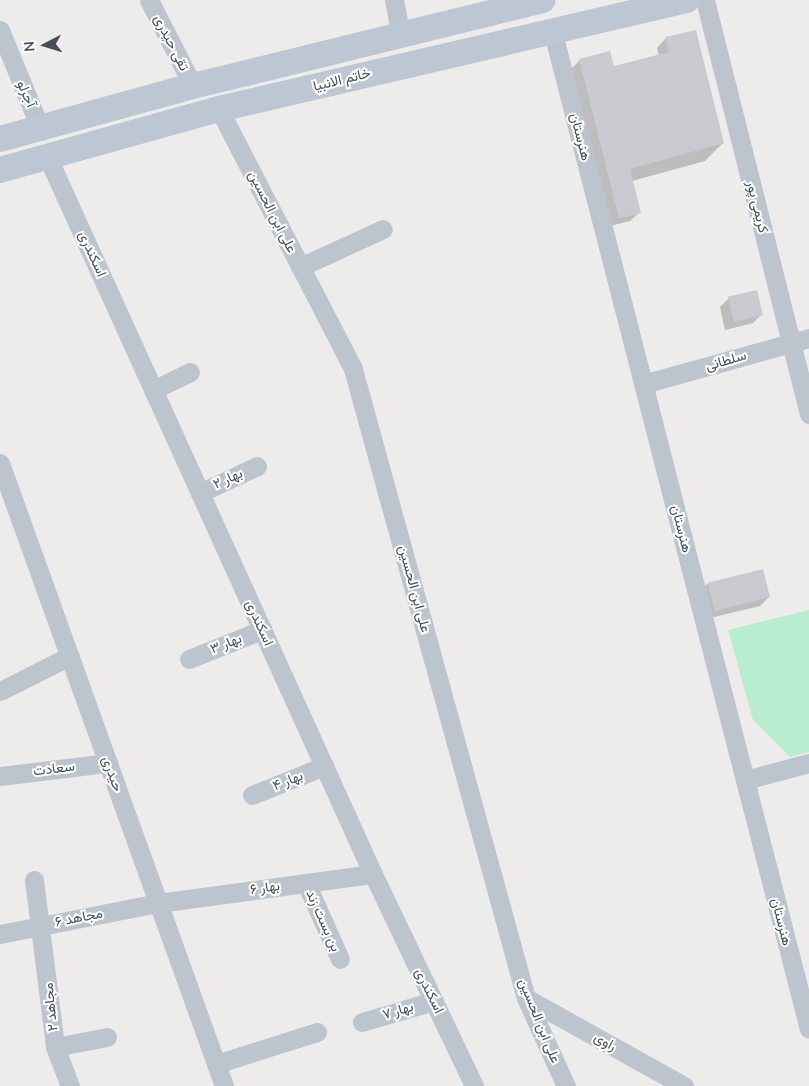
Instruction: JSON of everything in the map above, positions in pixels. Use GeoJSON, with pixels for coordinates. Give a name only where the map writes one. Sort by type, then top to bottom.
{"type":"FeatureCollection","features":[{"type":"Feature","properties":{"kind":"main road","name":"خاتم الانبیا"},"geometry":{"type":"LineString","coordinates":[[0,170],[219,110],[552,29],[686,0]]}},
{"type":"Feature","properties":{"kind":"main road"},"geometry":{"type":"LineString","coordinates":[[0,139],[41,130],[193,86],[536,1]]}},
{"type":"Feature","properties":{"kind":"street","name":"تقی حیدری"},"geometry":{"type":"LineString","coordinates":[[149,0],[193,86]]}},
{"type":"Feature","properties":{"kind":"street"},"geometry":{"type":"LineString","coordinates":[[394,0],[400,35]]}},
{"type":"Feature","properties":{"kind":"street","name":"کریمی پور"},"geometry":{"type":"LineString","coordinates":[[706,0],[800,340],[809,414]]}},
{"type":"Feature","properties":{"kind":"street","name":"هنرستان"},"geometry":{"type":"LineString","coordinates":[[552,29],[809,1029]]}},
{"type":"Feature","properties":{"kind":"street","name":"آجرلو"},"geometry":{"type":"LineString","coordinates":[[0,30],[41,130]]}},
{"type":"Feature","properties":{"kind":"street","name":"علی ابن الحسین"},"geometry":{"type":"LineString","coordinates":[[219,110],[352,369],[526,998],[566,1086]]}},
{"type":"Feature","properties":{"kind":"street","name":"اسکندری"},"geometry":{"type":"LineString","coordinates":[[48,158],[373,874],[474,1086]]}},
{"type":"Feature","properties":{"kind":"street"},"geometry":{"type":"LineString","coordinates":[[300,267],[383,229]]}},
{"type":"Feature","properties":{"kind":"street","name":"سلطانی"},"geometry":{"type":"LineString","coordinates":[[643,384],[800,340]]}},
{"type":"Feature","properties":{"kind":"street"},"geometry":{"type":"LineString","coordinates":[[153,390],[190,372]]}},
{"type":"Feature","properties":{"kind":"street","name":"حیدری"},"geometry":{"type":"LineString","coordinates":[[0,462],[224,1086]]}},
{"type":"Feature","properties":{"kind":"street","name":"بهار ۲"},"geometry":{"type":"LineString","coordinates":[[200,492],[257,466]]}},
{"type":"Feature","properties":{"kind":"street","name":"بهار ۳"},"geometry":{"type":"LineString","coordinates":[[189,659],[262,630]]}},
{"type":"Feature","properties":{"kind":"street"},"geometry":{"type":"LineString","coordinates":[[0,691],[70,656]]}},
{"type":"Feature","properties":{"kind":"street","name":"سعادت"},"geometry":{"type":"LineString","coordinates":[[0,776],[108,763]]}},
{"type":"Feature","properties":{"kind":"street"},"geometry":{"type":"LineString","coordinates":[[745,780],[809,763]]}},
{"type":"Feature","properties":{"kind":"street","name":"بهار ۴"},"geometry":{"type":"LineString","coordinates":[[252,796],[324,766]]}},
{"type":"Feature","properties":{"kind":"street","name":"بهار ۶"},"geometry":{"type":"LineString","coordinates":[[158,902],[373,874]]}},
{"type":"Feature","properties":{"kind":"street","name":"مجاهد ۲"},"geometry":{"type":"LineString","coordinates":[[34,880],[42,926],[55,1046],[70,1086]]}},
{"type":"Feature","properties":{"kind":"street","name":"بن بست زند"},"geometry":{"type":"LineString","coordinates":[[306,883],[340,959]]}},
{"type":"Feature","properties":{"kind":"street","name":"مجاهد ۶"},"geometry":{"type":"LineString","coordinates":[[0,934],[158,902]]}},
{"type":"Feature","properties":{"kind":"street","name":"راوی"},"geometry":{"type":"LineString","coordinates":[[526,998],[684,1086]]}},
{"type":"Feature","properties":{"kind":"street","name":"بهار ۷"},"geometry":{"type":"LineString","coordinates":[[362,1022],[434,1001]]}},
{"type":"Feature","properties":{"kind":"street"},"geometry":{"type":"LineString","coordinates":[[216,1064],[318,1032]]}},
{"type":"Feature","properties":{"kind":"street"},"geometry":{"type":"LineString","coordinates":[[55,1046],[107,1037]]}},
{"type":"Feature","properties":{"kind":"green space"},"geometry":{"type":"Polygon","coordinates":[[[809,610],[809,752],[790,757],[753,720],[728,630],[809,610]]]}},
{"type":"Feature","properties":{"kind":"building"},"geometry":{"type":"Polygon","coordinates":[[[696,30],[724,143],[630,169],[641,213],[619,218],[579,59],[610,51],[614,66],[669,52],[665,37],[696,30]]]}},
{"type":"Feature","properties":{"kind":"building"},"geometry":{"type":"Polygon","coordinates":[[[757,290],[763,315],[734,322],[728,297],[757,290]]]}},
{"type":"Feature","properties":{"kind":"building"},"geometry":{"type":"Polygon","coordinates":[[[763,569],[770,597],[715,611],[708,583],[763,569]]]}}]}
